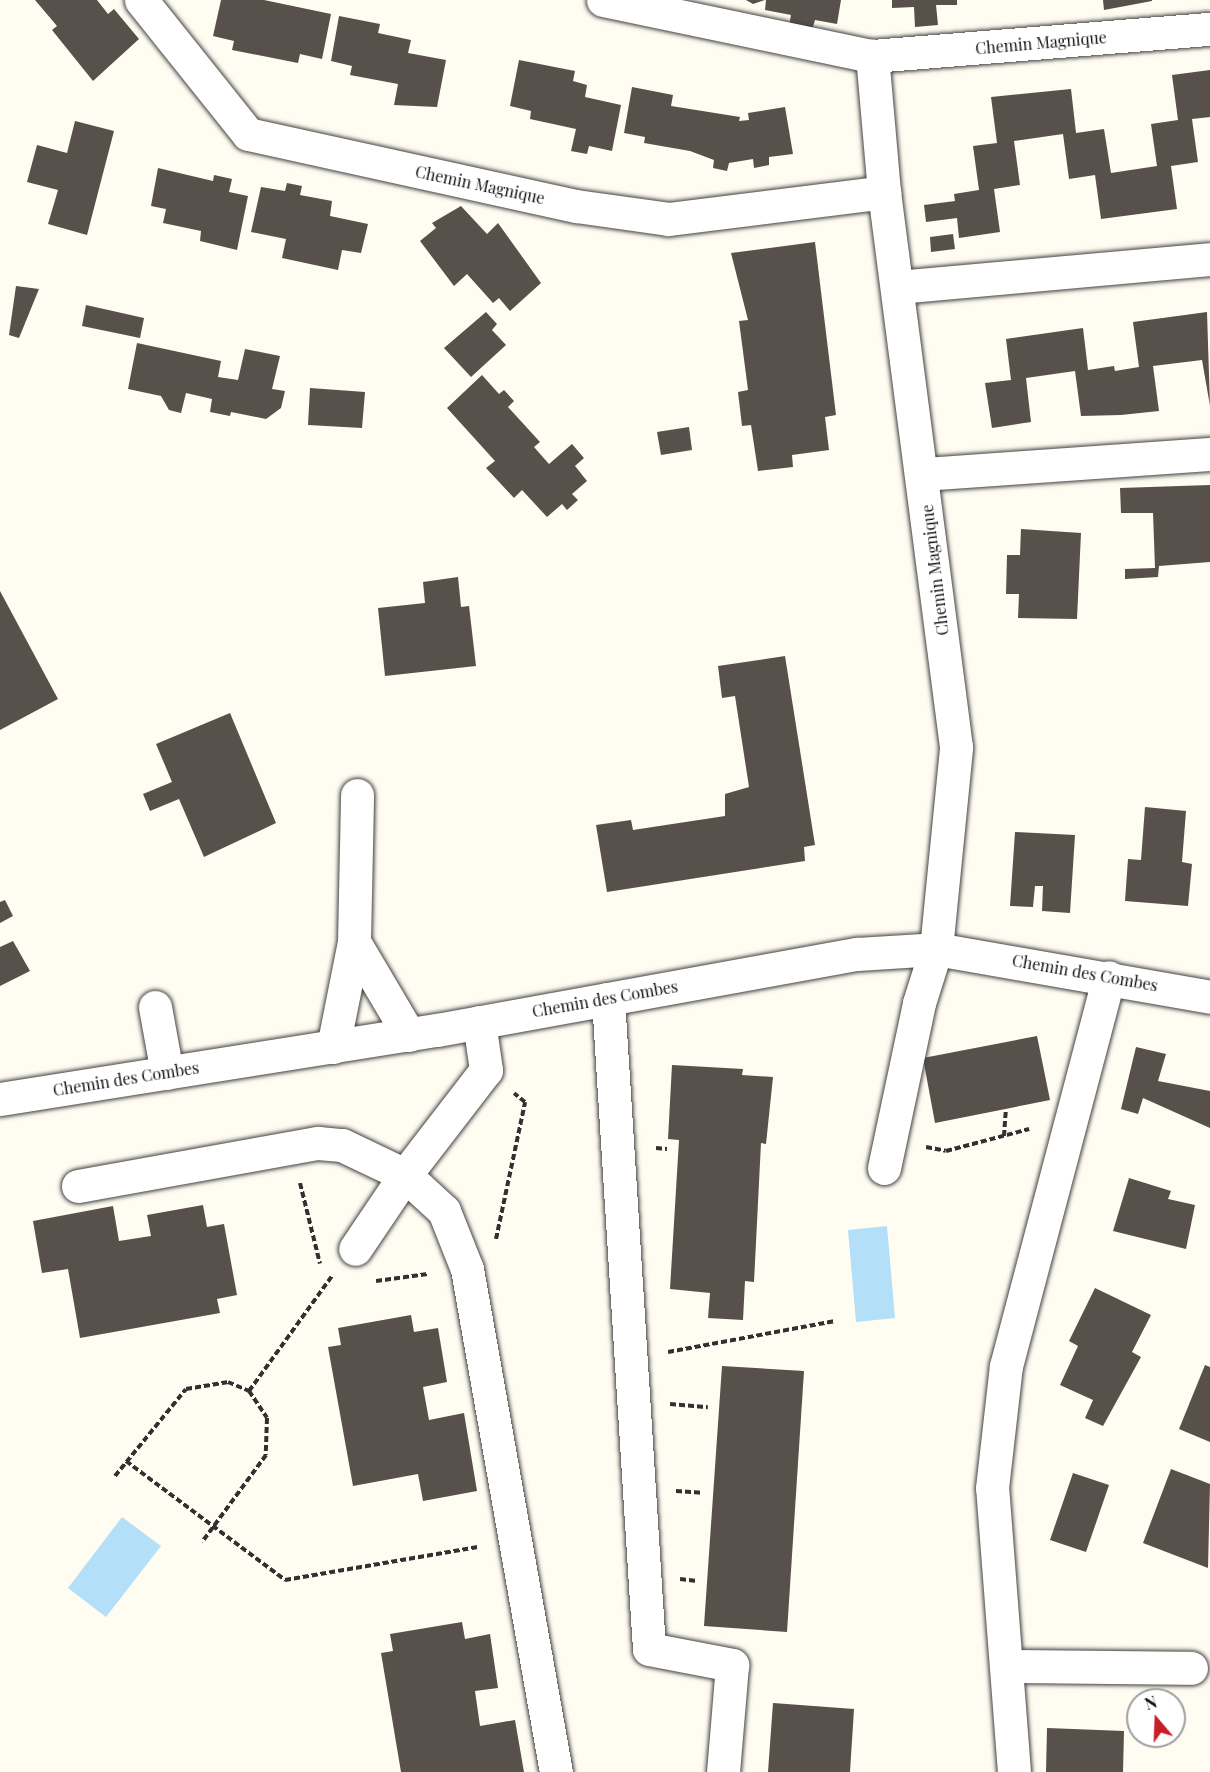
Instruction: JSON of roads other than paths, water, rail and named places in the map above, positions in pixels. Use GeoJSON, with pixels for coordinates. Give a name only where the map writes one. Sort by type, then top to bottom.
{"type":"FeatureCollection","features":[{"type":"Feature","properties":{"kind":"street","name":"Chemin Magnique"},"geometry":{"type":"LineString","coordinates":[[141,0],[248,134],[576,206],[668,219],[884,192]]}},
{"type":"Feature","properties":{"kind":"street","name":"Chemin Magnique"},"geometry":{"type":"LineString","coordinates":[[603,0],[872,56],[1210,29]]}},
{"type":"Feature","properties":{"kind":"street","name":"Chemin Magnique"},"geometry":{"type":"LineString","coordinates":[[872,56],[884,192],[924,474],[956,747],[936,949],[887,1154]]}},
{"type":"Feature","properties":{"kind":"street"},"geometry":{"type":"LineString","coordinates":[[897,287],[1210,260]]}},
{"type":"Feature","properties":{"kind":"street"},"geometry":{"type":"LineString","coordinates":[[924,474],[1210,454]]}},
{"type":"Feature","properties":{"kind":"street"},"geometry":{"type":"LineString","coordinates":[[333,1047],[354,942],[357,795]]}},
{"type":"Feature","properties":{"kind":"street"},"geometry":{"type":"LineString","coordinates":[[354,942],[409,1035]]}},
{"type":"Feature","properties":{"kind":"street","name":"Chemin des Combes"},"geometry":{"type":"LineString","coordinates":[[0,1099],[409,1035],[857,954],[936,949],[1109,977],[1210,997]]}},
{"type":"Feature","properties":{"kind":"street"},"geometry":{"type":"LineString","coordinates":[[1014,1772],[992,1488],[1006,1366],[1109,977]]}},
{"type":"Feature","properties":{"kind":"street"},"geometry":{"type":"LineString","coordinates":[[608,999],[649,1649],[732,1665],[723,1772]]}},
{"type":"Feature","properties":{"kind":"street"},"geometry":{"type":"LineString","coordinates":[[155,1007],[167,1073]]}},
{"type":"Feature","properties":{"kind":"street"},"geometry":{"type":"LineString","coordinates":[[345,1261],[405,1175],[486,1070],[479,1023]]}},
{"type":"Feature","properties":{"kind":"street"},"geometry":{"type":"LineString","coordinates":[[78,1186],[318,1143],[342,1145],[405,1175],[444,1211],[467,1269],[555,1772]]}},
{"type":"Feature","properties":{"kind":"street"},"geometry":{"type":"LineString","coordinates":[[1007,1666],[1191,1668]]}},
{"type":"Feature","properties":{"kind":"water"},"geometry":{"type":"Polygon","coordinates":[[[887,1226],[895,1318],[856,1322],[848,1230],[887,1226]]]}},
{"type":"Feature","properties":{"kind":"water"},"geometry":{"type":"Polygon","coordinates":[[[122,1517],[161,1546],[106,1617],[68,1588],[122,1517]]]}}]}
